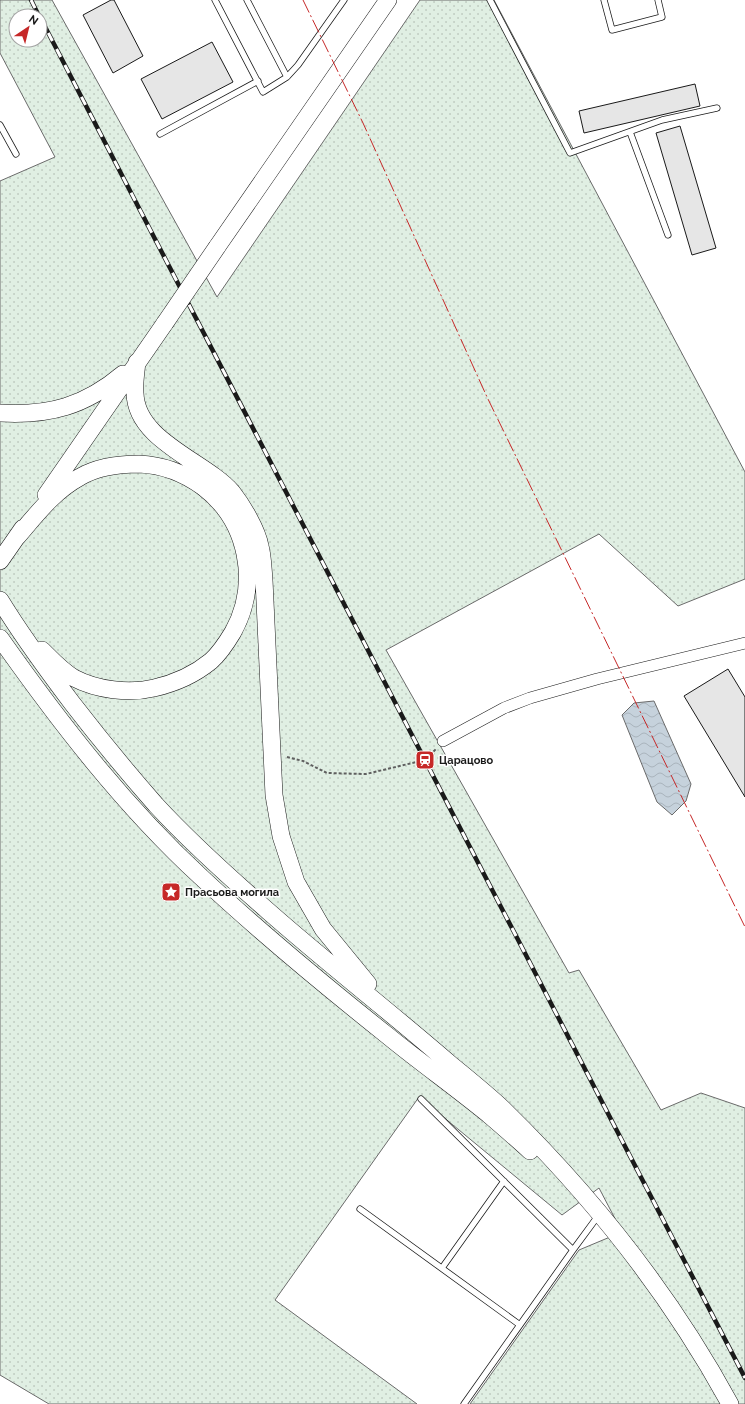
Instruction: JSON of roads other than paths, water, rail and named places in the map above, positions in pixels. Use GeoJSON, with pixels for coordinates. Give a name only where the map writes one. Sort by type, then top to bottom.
{"type":"FeatureCollection","features":[{"type":"Feature","properties":{"kind":"main road"},"geometry":{"type":"LineString","coordinates":[[0,561],[388,0]]}},
{"type":"Feature","properties":{"kind":"main road"},"geometry":{"type":"LineString","coordinates":[[0,413],[21,414],[47,411],[73,405],[114,382],[137,362]]}},
{"type":"Feature","properties":{"kind":"main road"},"geometry":{"type":"LineString","coordinates":[[137,362],[135,394],[138,409],[148,426],[161,439],[215,476],[232,492],[248,515],[260,546],[264,580],[274,795],[281,836],[296,882],[323,929],[355,969],[401,1021]]}},
{"type":"Feature","properties":{"kind":"main road"},"geometry":{"type":"LineString","coordinates":[[10,617],[53,662],[74,677],[94,686],[118,690],[145,690],[169,685],[192,675],[212,660],[228,641],[239,620],[246,598],[248,576],[246,555],[239,532],[228,512],[213,494],[196,482],[174,470],[151,464],[118,465],[103,468],[81,476],[61,489],[16,537]]}},
{"type":"Feature","properties":{"kind":"main road"},"geometry":{"type":"LineString","coordinates":[[0,600],[10,617],[53,678],[99,738],[157,806],[213,862],[268,912],[401,1021],[500,1106],[544,1150],[601,1213],[640,1263],[696,1344],[730,1404]]}},
{"type":"Feature","properties":{"kind":"main road"},"geometry":{"type":"LineString","coordinates":[[0,638],[36,690],[84,751],[143,819],[200,876],[257,928],[388,1037],[488,1114],[601,1213]]}},
{"type":"Feature","properties":{"kind":"street"},"geometry":{"type":"LineString","coordinates":[[444,741],[504,708],[530,698],[597,679],[745,643]]}},
{"type":"Feature","properties":{"kind":"lane"},"geometry":{"type":"LineString","coordinates":[[215,0],[263,92],[286,76],[308,52],[344,0]]}},
{"type":"Feature","properties":{"kind":"lane"},"geometry":{"type":"LineString","coordinates":[[247,0],[286,76]]}},
{"type":"Feature","properties":{"kind":"lane"},"geometry":{"type":"LineString","coordinates":[[490,0],[570,153],[662,120],[717,108]]}},
{"type":"Feature","properties":{"kind":"lane"},"geometry":{"type":"LineString","coordinates":[[604,0],[612,30],[662,17],[658,0]]}},
{"type":"Feature","properties":{"kind":"lane"},"geometry":{"type":"LineString","coordinates":[[160,134],[258,82]]}},
{"type":"Feature","properties":{"kind":"lane"},"geometry":{"type":"LineString","coordinates":[[0,125],[16,154]]}},
{"type":"Feature","properties":{"kind":"lane"},"geometry":{"type":"LineString","coordinates":[[630,132],[668,236]]}},
{"type":"Feature","properties":{"kind":"lane"},"geometry":{"type":"LineString","coordinates":[[422,1099],[573,1250]]}},
{"type":"Feature","properties":{"kind":"lane"},"geometry":{"type":"LineString","coordinates":[[442,1268],[504,1181]]}},
{"type":"Feature","properties":{"kind":"lane"},"geometry":{"type":"LineString","coordinates":[[360,1209],[520,1325]]}},
{"type":"Feature","properties":{"kind":"lane"},"geometry":{"type":"LineString","coordinates":[[464,1404],[601,1213]]}},
{"type":"Feature","properties":{"kind":"water"},"geometry":{"type":"Polygon","coordinates":[[[654,701],[691,784],[686,801],[672,815],[657,802],[622,715],[634,703],[654,701]]]}},
{"type":"Feature","properties":{"kind":"railway"},"geometry":{"type":"LineString","coordinates":[[31,0],[35,8]]}},
{"type":"Feature","properties":{"kind":"railway"},"geometry":{"type":"LineString","coordinates":[[48,32],[745,1378]]}},
{"type":"Feature","properties":{"kind":"place","name":"Царацово"},"geometry":{"type":"Point","coordinates":[425,760]}},
{"type":"Feature","properties":{"kind":"place","name":"Прасьова могила"},"geometry":{"type":"Point","coordinates":[171,892]}}]}
